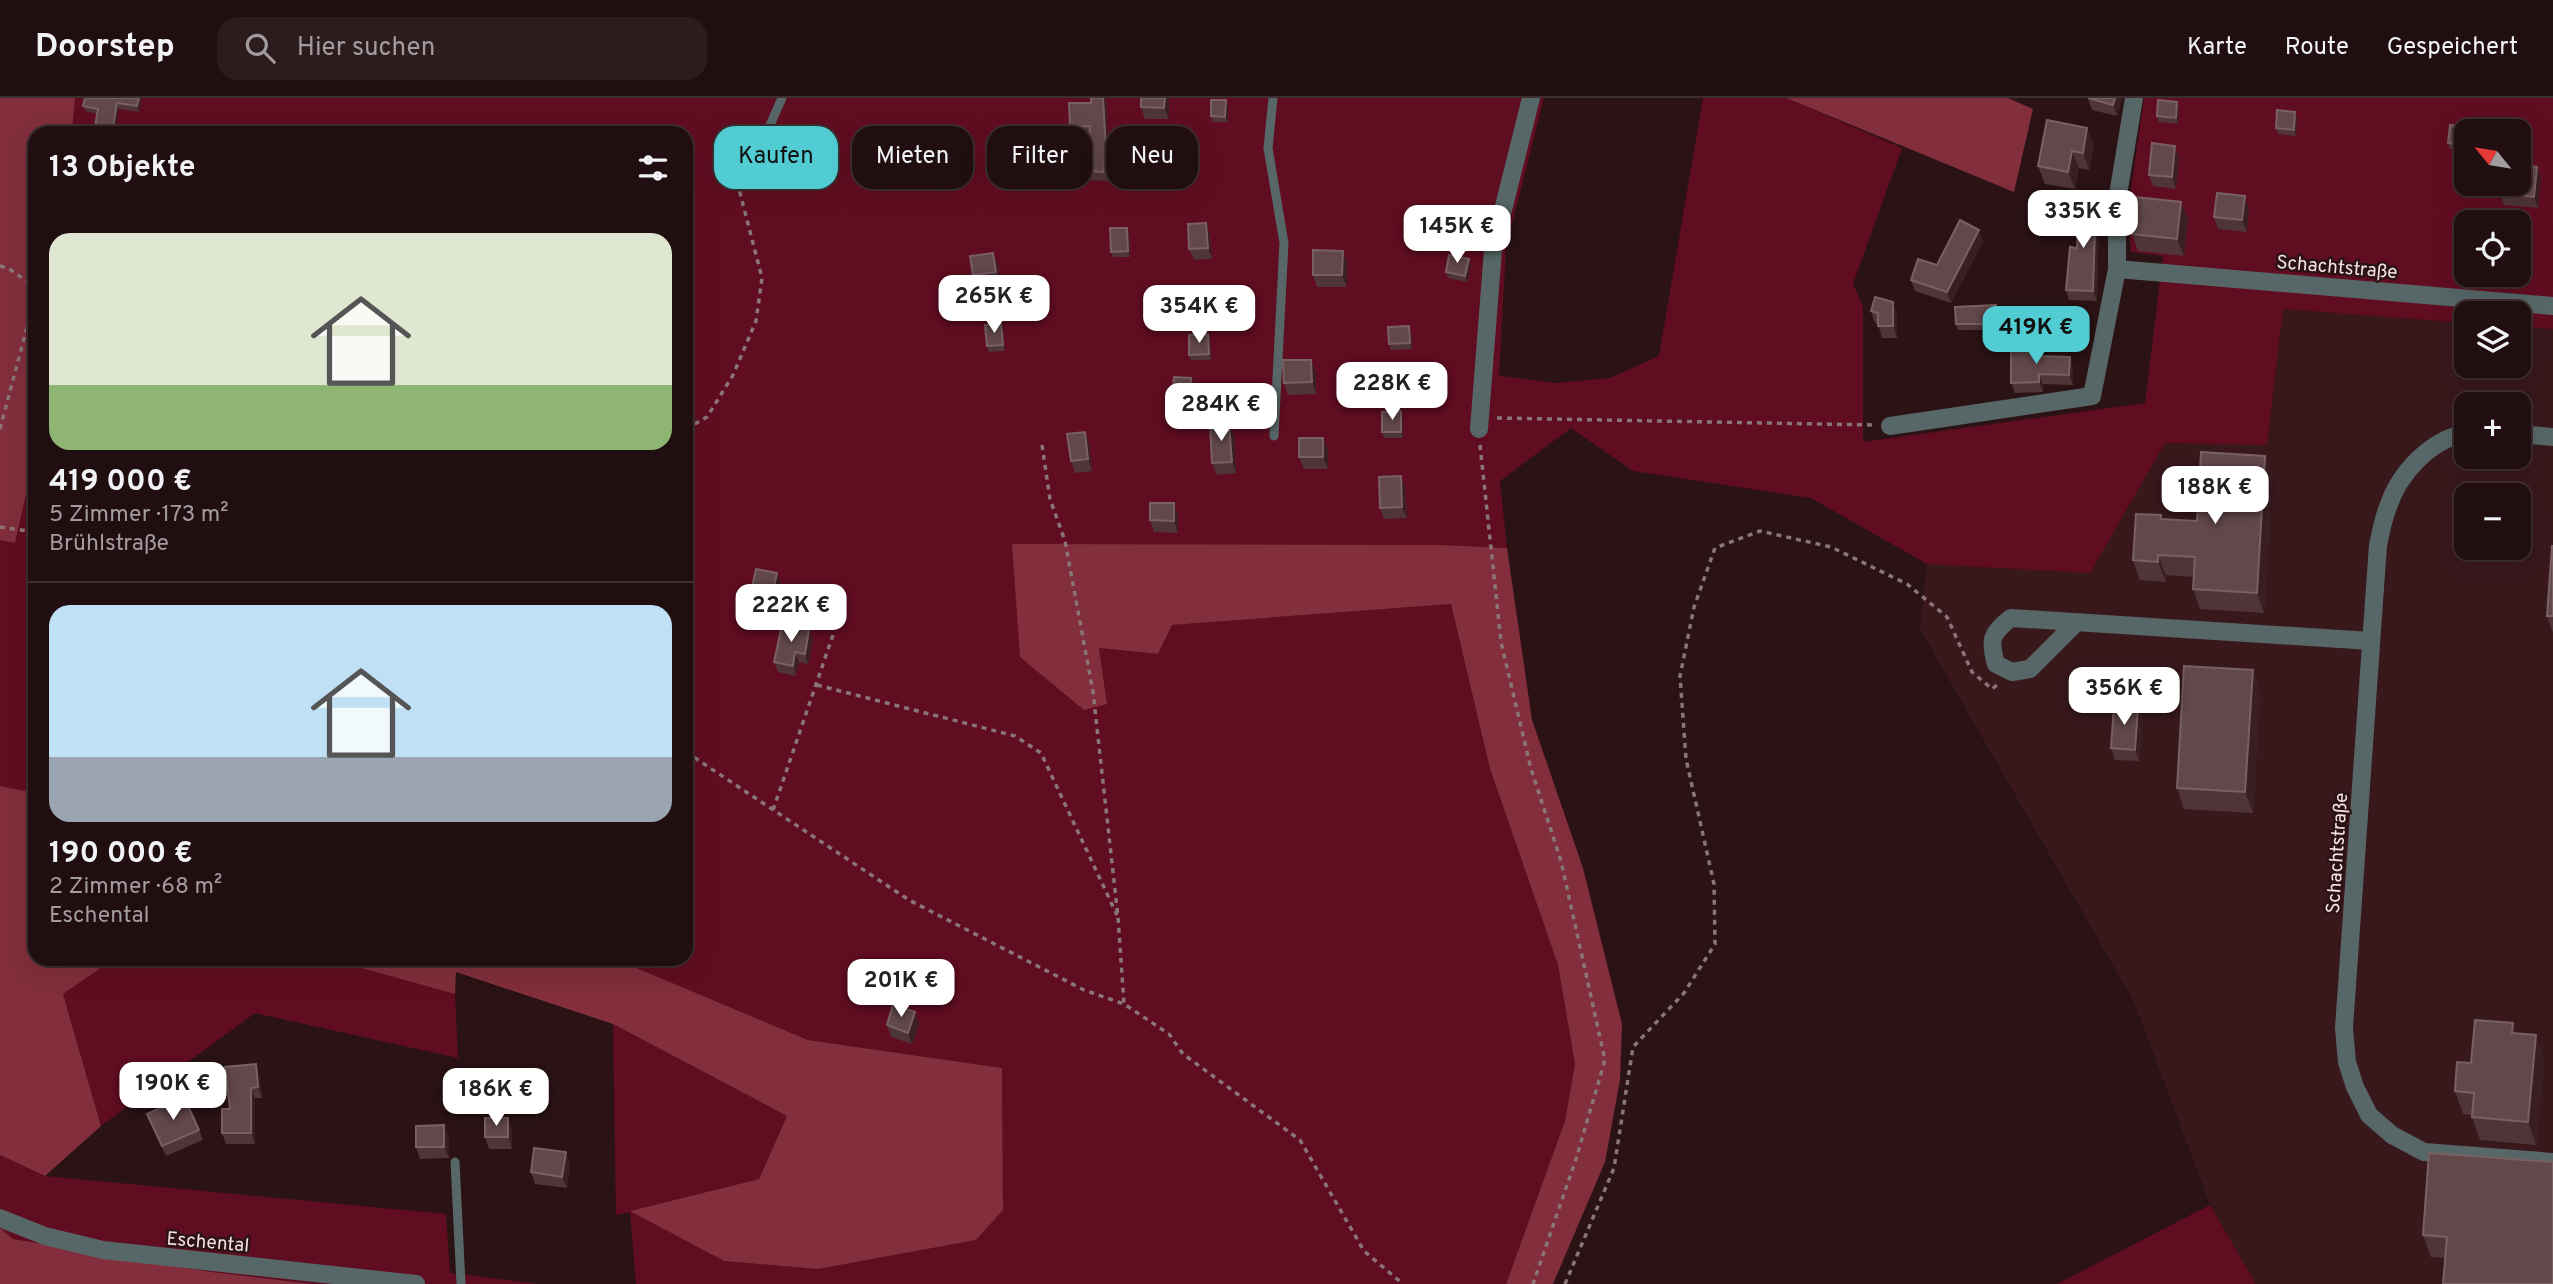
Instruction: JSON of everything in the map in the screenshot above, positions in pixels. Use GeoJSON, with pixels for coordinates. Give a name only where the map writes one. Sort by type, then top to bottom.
{"type":"FeatureCollection","features":[{"type":"Feature","properties":{"kind":"street"},"geometry":{"type":"LineString","coordinates":[[1479,423],[1493,250],[1531,98]]}},
{"type":"Feature","properties":{"kind":"street"},"geometry":{"type":"LineString","coordinates":[[1890,426],[2092,396],[2117,269],[2117,201],[2134,98]]}},
{"type":"Feature","properties":{"kind":"street","name":"Schachtstraße"},"geometry":{"type":"LineString","coordinates":[[2117,269],[2553,306]]}},
{"type":"Feature","properties":{"kind":"street"},"geometry":{"type":"LineString","coordinates":[[2531,435],[2553,437]]}},
{"type":"Feature","properties":{"kind":"street","name":"Schachtstraße"},"geometry":{"type":"LineString","coordinates":[[2454,438],[2430,448],[2405,474],[2388,505],[2378,545],[2344,1028],[2347,1062],[2354,1087],[2369,1115],[2392,1135],[2424,1152],[2553,1162]]}},
{"type":"Feature","properties":{"kind":"street"},"geometry":{"type":"LineString","coordinates":[[2077,622],[2030,669],[2012,672],[1996,664],[1991,646],[1996,630],[2011,618],[2077,622],[2371,641]]}},
{"type":"Feature","properties":{"kind":"street","name":"Eschental"},"geometry":{"type":"LineString","coordinates":[[0,1218],[45,1237],[116,1252],[416,1284]]}},
{"type":"Feature","properties":{"kind":"lane"},"geometry":{"type":"LineString","coordinates":[[769,126],[782,98]]}},
{"type":"Feature","properties":{"kind":"lane"},"geometry":{"type":"LineString","coordinates":[[1273,98],[1268,148],[1284,243],[1275,436]]}},
{"type":"Feature","properties":{"kind":"lane"},"geometry":{"type":"LineString","coordinates":[[455,1161],[461,1284]]}},
{"type":"Feature","properties":{"kind":"path"},"geometry":{"type":"LineString","coordinates":[[693,424],[706,416],[733,375],[756,321],[762,278],[739,189]]}},
{"type":"Feature","properties":{"kind":"path"},"geometry":{"type":"LineString","coordinates":[[0,266],[8,268],[28,282]]}},
{"type":"Feature","properties":{"kind":"path"},"geometry":{"type":"LineString","coordinates":[[0,429],[28,323]]}},
{"type":"Feature","properties":{"kind":"path"},"geometry":{"type":"LineString","coordinates":[[1533,1284],[1568,1183],[1605,1060],[1561,861],[1531,769],[1501,642],[1479,423],[1890,426]]}},
{"type":"Feature","properties":{"kind":"path"},"geometry":{"type":"LineString","coordinates":[[1042,445],[1050,499],[1065,541],[1093,692],[1118,917],[1124,1004]]}},
{"type":"Feature","properties":{"kind":"path"},"geometry":{"type":"LineString","coordinates":[[0,527],[28,531]]}},
{"type":"Feature","properties":{"kind":"path"},"geometry":{"type":"LineString","coordinates":[[1565,1284],[1614,1168],[1633,1047],[1684,993],[1715,944],[1714,884],[1686,759],[1680,676],[1694,607],[1715,548],[1760,531],[1831,547],[1907,584],[1947,617],[1972,672],[1992,689],[2012,672]]}},
{"type":"Feature","properties":{"kind":"path"},"geometry":{"type":"LineString","coordinates":[[772,810],[834,632]]}},
{"type":"Feature","properties":{"kind":"path"},"geometry":{"type":"LineString","coordinates":[[817,685],[1015,736],[1041,753],[1118,917]]}},
{"type":"Feature","properties":{"kind":"path"},"geometry":{"type":"LineString","coordinates":[[693,757],[909,900],[1084,990],[1124,1004],[1169,1034],[1183,1054],[1300,1140],[1364,1251],[1403,1284]]}},
{"type":"Feature","properties":{"kind":"shaded area"},"geometry":{"type":"Polygon","coordinates":[[[0,98],[75,98],[73,126],[28,126],[28,486],[15,543],[0,540],[0,98]]]}},
{"type":"Feature","properties":{"kind":"shaded area"},"geometry":{"type":"Polygon","coordinates":[[[75,98],[1544,98],[1506,248],[1499,376],[1557,383],[1610,378],[1659,356],[1703,98],[1786,98],[1902,148],[1853,284],[1863,307],[1863,442],[2145,403],[2163,256],[2131,252],[2128,211],[2144,98],[2553,98],[2553,329],[2531,328],[2531,301],[2454,301],[2454,322],[2283,309],[2267,445],[2165,443],[2090,573],[1927,564],[1811,498],[1633,471],[1571,428],[1500,481],[1507,548],[1441,545],[1013,544],[1107,704],[1099,648],[1158,654],[1172,625],[1451,604],[1490,770],[1558,965],[1575,1064],[1565,1121],[1506,1284],[636,1284],[630,1212],[616,1215],[613,1024],[787,1116],[759,1179],[631,1211],[724,1261],[818,1269],[976,1240],[1003,1209],[1002,1068],[808,1040],[632,966],[693,966],[693,126],[73,126],[75,98]]]}},
{"type":"Feature","properties":{"kind":"shaded area"},"geometry":{"type":"Polygon","coordinates":[[[1786,98],[2008,98],[2033,109],[2014,192],[1786,98]]]}},
{"type":"Feature","properties":{"kind":"shaded area"},"geometry":{"type":"Polygon","coordinates":[[[2283,309],[2454,322],[2454,378],[2531,378],[2531,328],[2553,329],[2553,1284],[2256,1284],[2210,1205],[2134,1002],[1920,629],[1927,564],[2090,573],[2165,443],[2267,445],[2283,309]]]}},
{"type":"Feature","properties":{"kind":"shaded area"},"geometry":{"type":"Polygon","coordinates":[[[28,486],[28,792],[0,786],[0,540],[15,543],[28,486]]]}},
{"type":"Feature","properties":{"kind":"shaded area"},"geometry":{"type":"Polygon","coordinates":[[[1012,544],[1441,545],[1507,548],[1532,720],[1583,868],[1622,1024],[1620,1080],[1605,1162],[1553,1284],[1506,1284],[1565,1121],[1575,1064],[1558,965],[1490,769],[1451,604],[1172,625],[1158,654],[1099,648],[1107,704],[1084,710],[1020,657],[1012,544]]]}},
{"type":"Feature","properties":{"kind":"shaded area"},"geometry":{"type":"Polygon","coordinates":[[[0,786],[28,792],[28,966],[104,966],[63,994],[101,1126],[45,1176],[0,1155],[0,786]]]}},
{"type":"Feature","properties":{"kind":"shaded area"},"geometry":{"type":"Polygon","coordinates":[[[104,966],[354,966],[455,994],[458,1058],[255,1013],[101,1126],[63,994],[104,966]]]}},
{"type":"Feature","properties":{"kind":"shaded area"},"geometry":{"type":"Polygon","coordinates":[[[354,966],[632,966],[808,1040],[1002,1068],[1003,1210],[976,1240],[818,1269],[724,1261],[630,1211],[759,1179],[787,1116],[613,1024],[456,972],[455,994],[354,966]]]}},
{"type":"Feature","properties":{"kind":"shaded area"},"geometry":{"type":"Polygon","coordinates":[[[0,1155],[45,1176],[446,1214],[450,1273],[538,1284],[312,1284],[212,1272],[13,1239],[0,1228],[0,1155]]]}},
{"type":"Feature","properties":{"kind":"shaded area"},"geometry":{"type":"Polygon","coordinates":[[[2210,1205],[2256,1284],[2057,1284],[2210,1205]]]}},
{"type":"Feature","properties":{"kind":"shaded area"},"geometry":{"type":"Polygon","coordinates":[[[0,1228],[13,1239],[212,1272],[312,1284],[0,1284],[0,1228]]]}},
{"type":"Feature","properties":{"kind":"building"},"geometry":{"type":"Polygon","coordinates":[[[85,98],[139,98],[137,106],[117,103],[113,126],[95,126],[98,109],[83,106],[85,98]]]}},
{"type":"Feature","properties":{"kind":"building"},"geometry":{"type":"Polygon","coordinates":[[[1091,98],[1103,98],[1106,149],[1104,172],[1092,171],[1092,126],[1070,126],[1069,103],[1091,103],[1091,98]]]}},
{"type":"Feature","properties":{"kind":"building"},"geometry":{"type":"Polygon","coordinates":[[[1141,98],[1165,98],[1164,108],[1141,107],[1141,98]]]}},
{"type":"Feature","properties":{"kind":"building"},"geometry":{"type":"Polygon","coordinates":[[[2088,98],[2115,98],[2113,105],[2088,98]]]}},
{"type":"Feature","properties":{"kind":"building"},"geometry":{"type":"Polygon","coordinates":[[[1211,100],[1226,100],[1225,117],[1211,116],[1211,100]]]}},
{"type":"Feature","properties":{"kind":"building"},"geometry":{"type":"Polygon","coordinates":[[[2158,100],[2177,102],[2176,118],[2157,116],[2158,100]]]}},
{"type":"Feature","properties":{"kind":"building"},"geometry":{"type":"Polygon","coordinates":[[[2277,110],[2295,112],[2294,130],[2276,128],[2277,110]]]}},
{"type":"Feature","properties":{"kind":"building"},"geometry":{"type":"Polygon","coordinates":[[[2047,120],[2087,128],[2083,153],[2072,151],[2068,172],[2038,166],[2047,120]]]}},
{"type":"Feature","properties":{"kind":"building"},"geometry":{"type":"Polygon","coordinates":[[[2450,125],[2454,125],[2454,144],[2448,143],[2450,125]]]}},
{"type":"Feature","properties":{"kind":"building"},"geometry":{"type":"Polygon","coordinates":[[[2152,143],[2175,146],[2172,177],[2149,175],[2152,143]]]}},
{"type":"Feature","properties":{"kind":"building"},"geometry":{"type":"Polygon","coordinates":[[[2531,166],[2537,167],[2534,197],[2526,196],[2531,196],[2531,166]]]}},
{"type":"Feature","properties":{"kind":"building"},"geometry":{"type":"Polygon","coordinates":[[[2217,193],[2245,196],[2242,220],[2214,217],[2217,193]]]}},
{"type":"Feature","properties":{"kind":"building"},"geometry":{"type":"Polygon","coordinates":[[[2135,197],[2181,202],[2177,239],[2132,234],[2135,197]]]}},
{"type":"Feature","properties":{"kind":"building"},"geometry":{"type":"Polygon","coordinates":[[[2079,200],[2096,201],[2093,291],[2066,290],[2070,247],[2077,248],[2079,200]]]}},
{"type":"Feature","properties":{"kind":"building"},"geometry":{"type":"Polygon","coordinates":[[[1960,220],[1979,230],[1947,292],[1911,280],[1918,259],[1937,265],[1960,220]]]}},
{"type":"Feature","properties":{"kind":"building"},"geometry":{"type":"Polygon","coordinates":[[[1206,223],[1208,248],[1189,249],[1188,224],[1206,223]]]}},
{"type":"Feature","properties":{"kind":"building"},"geometry":{"type":"Polygon","coordinates":[[[1110,228],[1127,228],[1128,251],[1111,252],[1110,228]]]}},
{"type":"Feature","properties":{"kind":"building"},"geometry":{"type":"Polygon","coordinates":[[[1313,250],[1343,251],[1342,275],[1313,275],[1313,250]]]}},
{"type":"Feature","properties":{"kind":"building"},"geometry":{"type":"Polygon","coordinates":[[[993,253],[996,272],[973,275],[970,256],[993,253]]]}},
{"type":"Feature","properties":{"kind":"building"},"geometry":{"type":"Polygon","coordinates":[[[1449,255],[1469,259],[1465,276],[1446,272],[1449,255]]]}},
{"type":"Feature","properties":{"kind":"building"},"geometry":{"type":"Polygon","coordinates":[[[1875,297],[1893,302],[1893,326],[1878,326],[1878,313],[1871,311],[1875,297]]]}},
{"type":"Feature","properties":{"kind":"building"},"geometry":{"type":"Polygon","coordinates":[[[1996,305],[1996,324],[1956,324],[1955,307],[1996,305]]]}},
{"type":"Feature","properties":{"kind":"building"},"geometry":{"type":"Polygon","coordinates":[[[1001,324],[1003,345],[987,346],[985,325],[1001,324]]]}},
{"type":"Feature","properties":{"kind":"building"},"geometry":{"type":"Polygon","coordinates":[[[1409,326],[1410,343],[1389,344],[1388,327],[1409,326]]]}},
{"type":"Feature","properties":{"kind":"building"},"geometry":{"type":"Polygon","coordinates":[[[1208,334],[1209,354],[1189,355],[1189,335],[1208,334]]]}},
{"type":"Feature","properties":{"kind":"building"},"geometry":{"type":"Polygon","coordinates":[[[2011,349],[2039,349],[2039,356],[2070,357],[2069,375],[2039,374],[2039,382],[2011,383],[2011,349]]]}},
{"type":"Feature","properties":{"kind":"building"},"geometry":{"type":"Polygon","coordinates":[[[1283,360],[1311,360],[1312,382],[1284,383],[1283,360]]]}},
{"type":"Feature","properties":{"kind":"building"},"geometry":{"type":"Polygon","coordinates":[[[1174,377],[1191,378],[1190,398],[1172,397],[1174,377]]]}},
{"type":"Feature","properties":{"kind":"building"},"geometry":{"type":"Polygon","coordinates":[[[1401,411],[1401,432],[1382,432],[1382,412],[1401,411]]]}},
{"type":"Feature","properties":{"kind":"building"},"geometry":{"type":"Polygon","coordinates":[[[1229,423],[1232,462],[1212,463],[1210,425],[1229,423]]]}},
{"type":"Feature","properties":{"kind":"building"},"geometry":{"type":"Polygon","coordinates":[[[1085,432],[1088,459],[1071,461],[1067,434],[1085,432]]]}},
{"type":"Feature","properties":{"kind":"building"},"geometry":{"type":"Polygon","coordinates":[[[1299,438],[1323,438],[1323,457],[1299,457],[1299,438]]]}},
{"type":"Feature","properties":{"kind":"building"},"geometry":{"type":"Polygon","coordinates":[[[2201,452],[2265,456],[2257,593],[2193,589],[2195,557],[2158,555],[2158,562],[2133,560],[2136,514],[2161,515],[2161,519],[2197,521],[2201,452]]]}},
{"type":"Feature","properties":{"kind":"building"},"geometry":{"type":"Polygon","coordinates":[[[1401,476],[1402,507],[1380,508],[1379,477],[1401,476]]]}},
{"type":"Feature","properties":{"kind":"building"},"geometry":{"type":"Polygon","coordinates":[[[1150,503],[1174,503],[1174,521],[1150,520],[1150,503]]]}},
{"type":"Feature","properties":{"kind":"building"},"geometry":{"type":"Polygon","coordinates":[[[2552,546],[2553,616],[2547,616],[2552,546]]]}},
{"type":"Feature","properties":{"kind":"building"},"geometry":{"type":"Polygon","coordinates":[[[756,569],[777,573],[772,596],[751,592],[756,569]]]}},
{"type":"Feature","properties":{"kind":"building"},"geometry":{"type":"Polygon","coordinates":[[[782,625],[809,630],[805,654],[795,652],[793,666],[774,662],[782,625]]]}},
{"type":"Feature","properties":{"kind":"building"},"geometry":{"type":"Polygon","coordinates":[[[2184,666],[2253,670],[2245,792],[2177,788],[2184,666]]]}},
{"type":"Feature","properties":{"kind":"building"},"geometry":{"type":"Polygon","coordinates":[[[2114,705],[2138,707],[2135,750],[2111,748],[2114,705]]]}},
{"type":"Feature","properties":{"kind":"building"},"geometry":{"type":"Polygon","coordinates":[[[893,1005],[915,1012],[908,1033],[887,1025],[893,1005]]]}},
{"type":"Feature","properties":{"kind":"building"},"geometry":{"type":"Polygon","coordinates":[[[2475,1020],[2513,1023],[2512,1033],[2536,1035],[2528,1122],[2472,1117],[2474,1093],[2455,1091],[2457,1062],[2471,1063],[2475,1020]]]}},
{"type":"Feature","properties":{"kind":"building"},"geometry":{"type":"Polygon","coordinates":[[[256,1064],[258,1087],[251,1088],[251,1133],[222,1133],[222,1109],[230,1109],[225,1067],[256,1064]]]}},
{"type":"Feature","properties":{"kind":"building"},"geometry":{"type":"Polygon","coordinates":[[[184,1097],[199,1130],[162,1146],[147,1114],[184,1097]]]}},
{"type":"Feature","properties":{"kind":"building"},"geometry":{"type":"Polygon","coordinates":[[[485,1118],[508,1118],[508,1137],[485,1137],[485,1118]]]}},
{"type":"Feature","properties":{"kind":"building"},"geometry":{"type":"Polygon","coordinates":[[[444,1125],[444,1147],[416,1147],[416,1126],[444,1125]]]}},
{"type":"Feature","properties":{"kind":"building"},"geometry":{"type":"Polygon","coordinates":[[[534,1148],[566,1152],[562,1177],[531,1172],[534,1148]]]}},
{"type":"Feature","properties":{"kind":"building"},"geometry":{"type":"Polygon","coordinates":[[[2429,1153],[2553,1162],[2553,1284],[2443,1284],[2447,1237],[2423,1235],[2429,1153]]]}}]}
